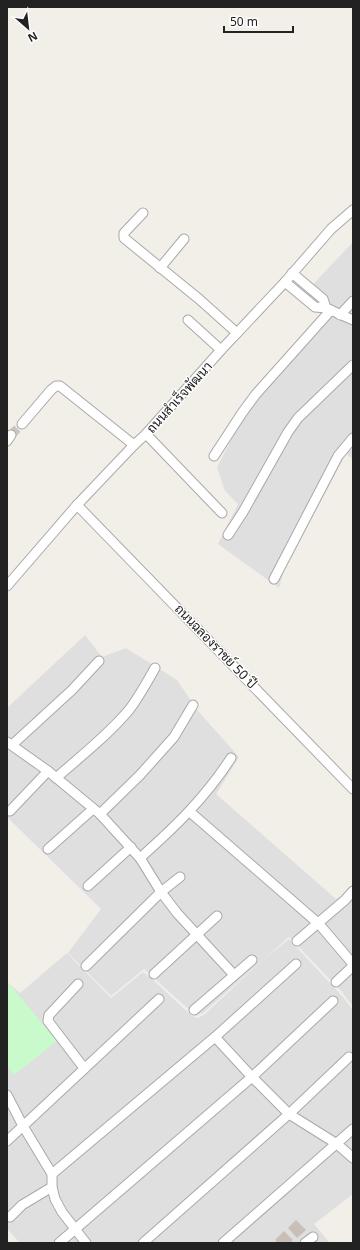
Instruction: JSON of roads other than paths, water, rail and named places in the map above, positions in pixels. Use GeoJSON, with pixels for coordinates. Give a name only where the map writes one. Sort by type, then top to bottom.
{"type":"FeatureCollection","features":[{"type":"Feature","properties":{"kind":"street","name":"ถนนสำเร็จพัฒนา"},"geometry":{"type":"LineString","coordinates":[[7,586],[78,504],[146,434],[221,350],[285,282],[331,229],[353,210]]}},
{"type":"Feature","properties":{"kind":"street"},"geometry":{"type":"LineString","coordinates":[[143,213],[124,233],[124,238],[199,299],[237,334]]}},
{"type":"Feature","properties":{"kind":"street"},"geometry":{"type":"LineString","coordinates":[[160,268],[184,239]]}},
{"type":"Feature","properties":{"kind":"street"},"geometry":{"type":"LineString","coordinates":[[292,273],[323,299],[329,309]]}},
{"type":"Feature","properties":{"kind":"street"},"geometry":{"type":"LineString","coordinates":[[285,282],[315,308],[329,309],[353,320]]}},
{"type":"Feature","properties":{"kind":"street"},"geometry":{"type":"LineString","coordinates":[[340,315],[353,301]]}},
{"type":"Feature","properties":{"kind":"street"},"geometry":{"type":"LineString","coordinates":[[214,456],[256,394],[329,309]]}},
{"type":"Feature","properties":{"kind":"street"},"geometry":{"type":"LineString","coordinates":[[188,320],[221,350]]}},
{"type":"Feature","properties":{"kind":"street"},"geometry":{"type":"LineString","coordinates":[[228,535],[243,512],[288,432],[298,418],[353,364]]}},
{"type":"Feature","properties":{"kind":"street"},"geometry":{"type":"LineString","coordinates":[[22,424],[51,390],[56,386],[60,386],[134,445]]}},
{"type":"Feature","properties":{"kind":"street"},"geometry":{"type":"LineString","coordinates":[[146,434],[222,513]]}},
{"type":"Feature","properties":{"kind":"street"},"geometry":{"type":"LineString","coordinates":[[274,579],[338,456],[353,438]]}},
{"type":"Feature","properties":{"kind":"street","name":"ถนนฉลองราชย์ 50 ปี"},"geometry":{"type":"LineString","coordinates":[[78,504],[353,789]]}},
{"type":"Feature","properties":{"kind":"street"},"geometry":{"type":"LineString","coordinates":[[99,661],[72,690],[10,743],[48,771],[97,811],[140,858],[161,892],[177,914],[234,975]]}},
{"type":"Feature","properties":{"kind":"street"},"geometry":{"type":"LineString","coordinates":[[56,778],[110,729],[128,710],[155,668]]}},
{"type":"Feature","properties":{"kind":"street"},"geometry":{"type":"LineString","coordinates":[[48,849],[140,776],[174,737],[193,705]]}},
{"type":"Feature","properties":{"kind":"street"},"geometry":{"type":"LineString","coordinates":[[140,858],[190,812],[220,776],[231,758]]}},
{"type":"Feature","properties":{"kind":"street"},"geometry":{"type":"LineString","coordinates":[[10,811],[48,771]]}},
{"type":"Feature","properties":{"kind":"street"},"geometry":{"type":"LineString","coordinates":[[190,812],[319,924],[353,965],[336,982]]}},
{"type":"Feature","properties":{"kind":"street"},"geometry":{"type":"LineString","coordinates":[[88,886],[131,847]]}},
{"type":"Feature","properties":{"kind":"street"},"geometry":{"type":"LineString","coordinates":[[86,966],[161,892],[180,877]]}},
{"type":"Feature","properties":{"kind":"street"},"geometry":{"type":"LineString","coordinates":[[297,942],[345,900],[353,890]]}},
{"type":"Feature","properties":{"kind":"street"},"geometry":{"type":"LineString","coordinates":[[154,974],[217,916]]}},
{"type":"Feature","properties":{"kind":"street"},"geometry":{"type":"LineString","coordinates":[[194,1010],[252,960]]}},
{"type":"Feature","properties":{"kind":"street"},"geometry":{"type":"LineString","coordinates":[[52,1174],[216,1037],[296,964]]}},
{"type":"Feature","properties":{"kind":"street"},"geometry":{"type":"LineString","coordinates":[[78,984],[49,1015],[48,1021],[84,1068]]}},
{"type":"Feature","properties":{"kind":"street"},"geometry":{"type":"LineString","coordinates":[[7,1141],[160,999]]}},
{"type":"Feature","properties":{"kind":"street"},"geometry":{"type":"LineString","coordinates":[[59,1243],[252,1077],[333,1000]]}},
{"type":"Feature","properties":{"kind":"street"},"geometry":{"type":"LineString","coordinates":[[216,1037],[252,1077],[289,1114],[337,1144],[353,1158]]}},
{"type":"Feature","properties":{"kind":"street"},"geometry":{"type":"LineString","coordinates":[[143,1243],[289,1114],[350,1057]]}},
{"type":"Feature","properties":{"kind":"street"},"geometry":{"type":"LineString","coordinates":[[7,1095],[23,1126],[52,1174],[52,1187],[55,1199],[62,1212],[86,1243]]}},
{"type":"Feature","properties":{"kind":"street"},"geometry":{"type":"LineString","coordinates":[[223,1243],[353,1129]]}},
{"type":"Feature","properties":{"kind":"street"},"geometry":{"type":"LineString","coordinates":[[10,1217],[22,1205],[52,1187]]}},
{"type":"Feature","properties":{"kind":"street"},"geometry":{"type":"LineString","coordinates":[[305,1243],[313,1237]]}},
{"type":"Feature","properties":{"kind":"tunnel"},"geometry":{"type":"LineString","coordinates":[[11,435],[22,424]]}}]}
